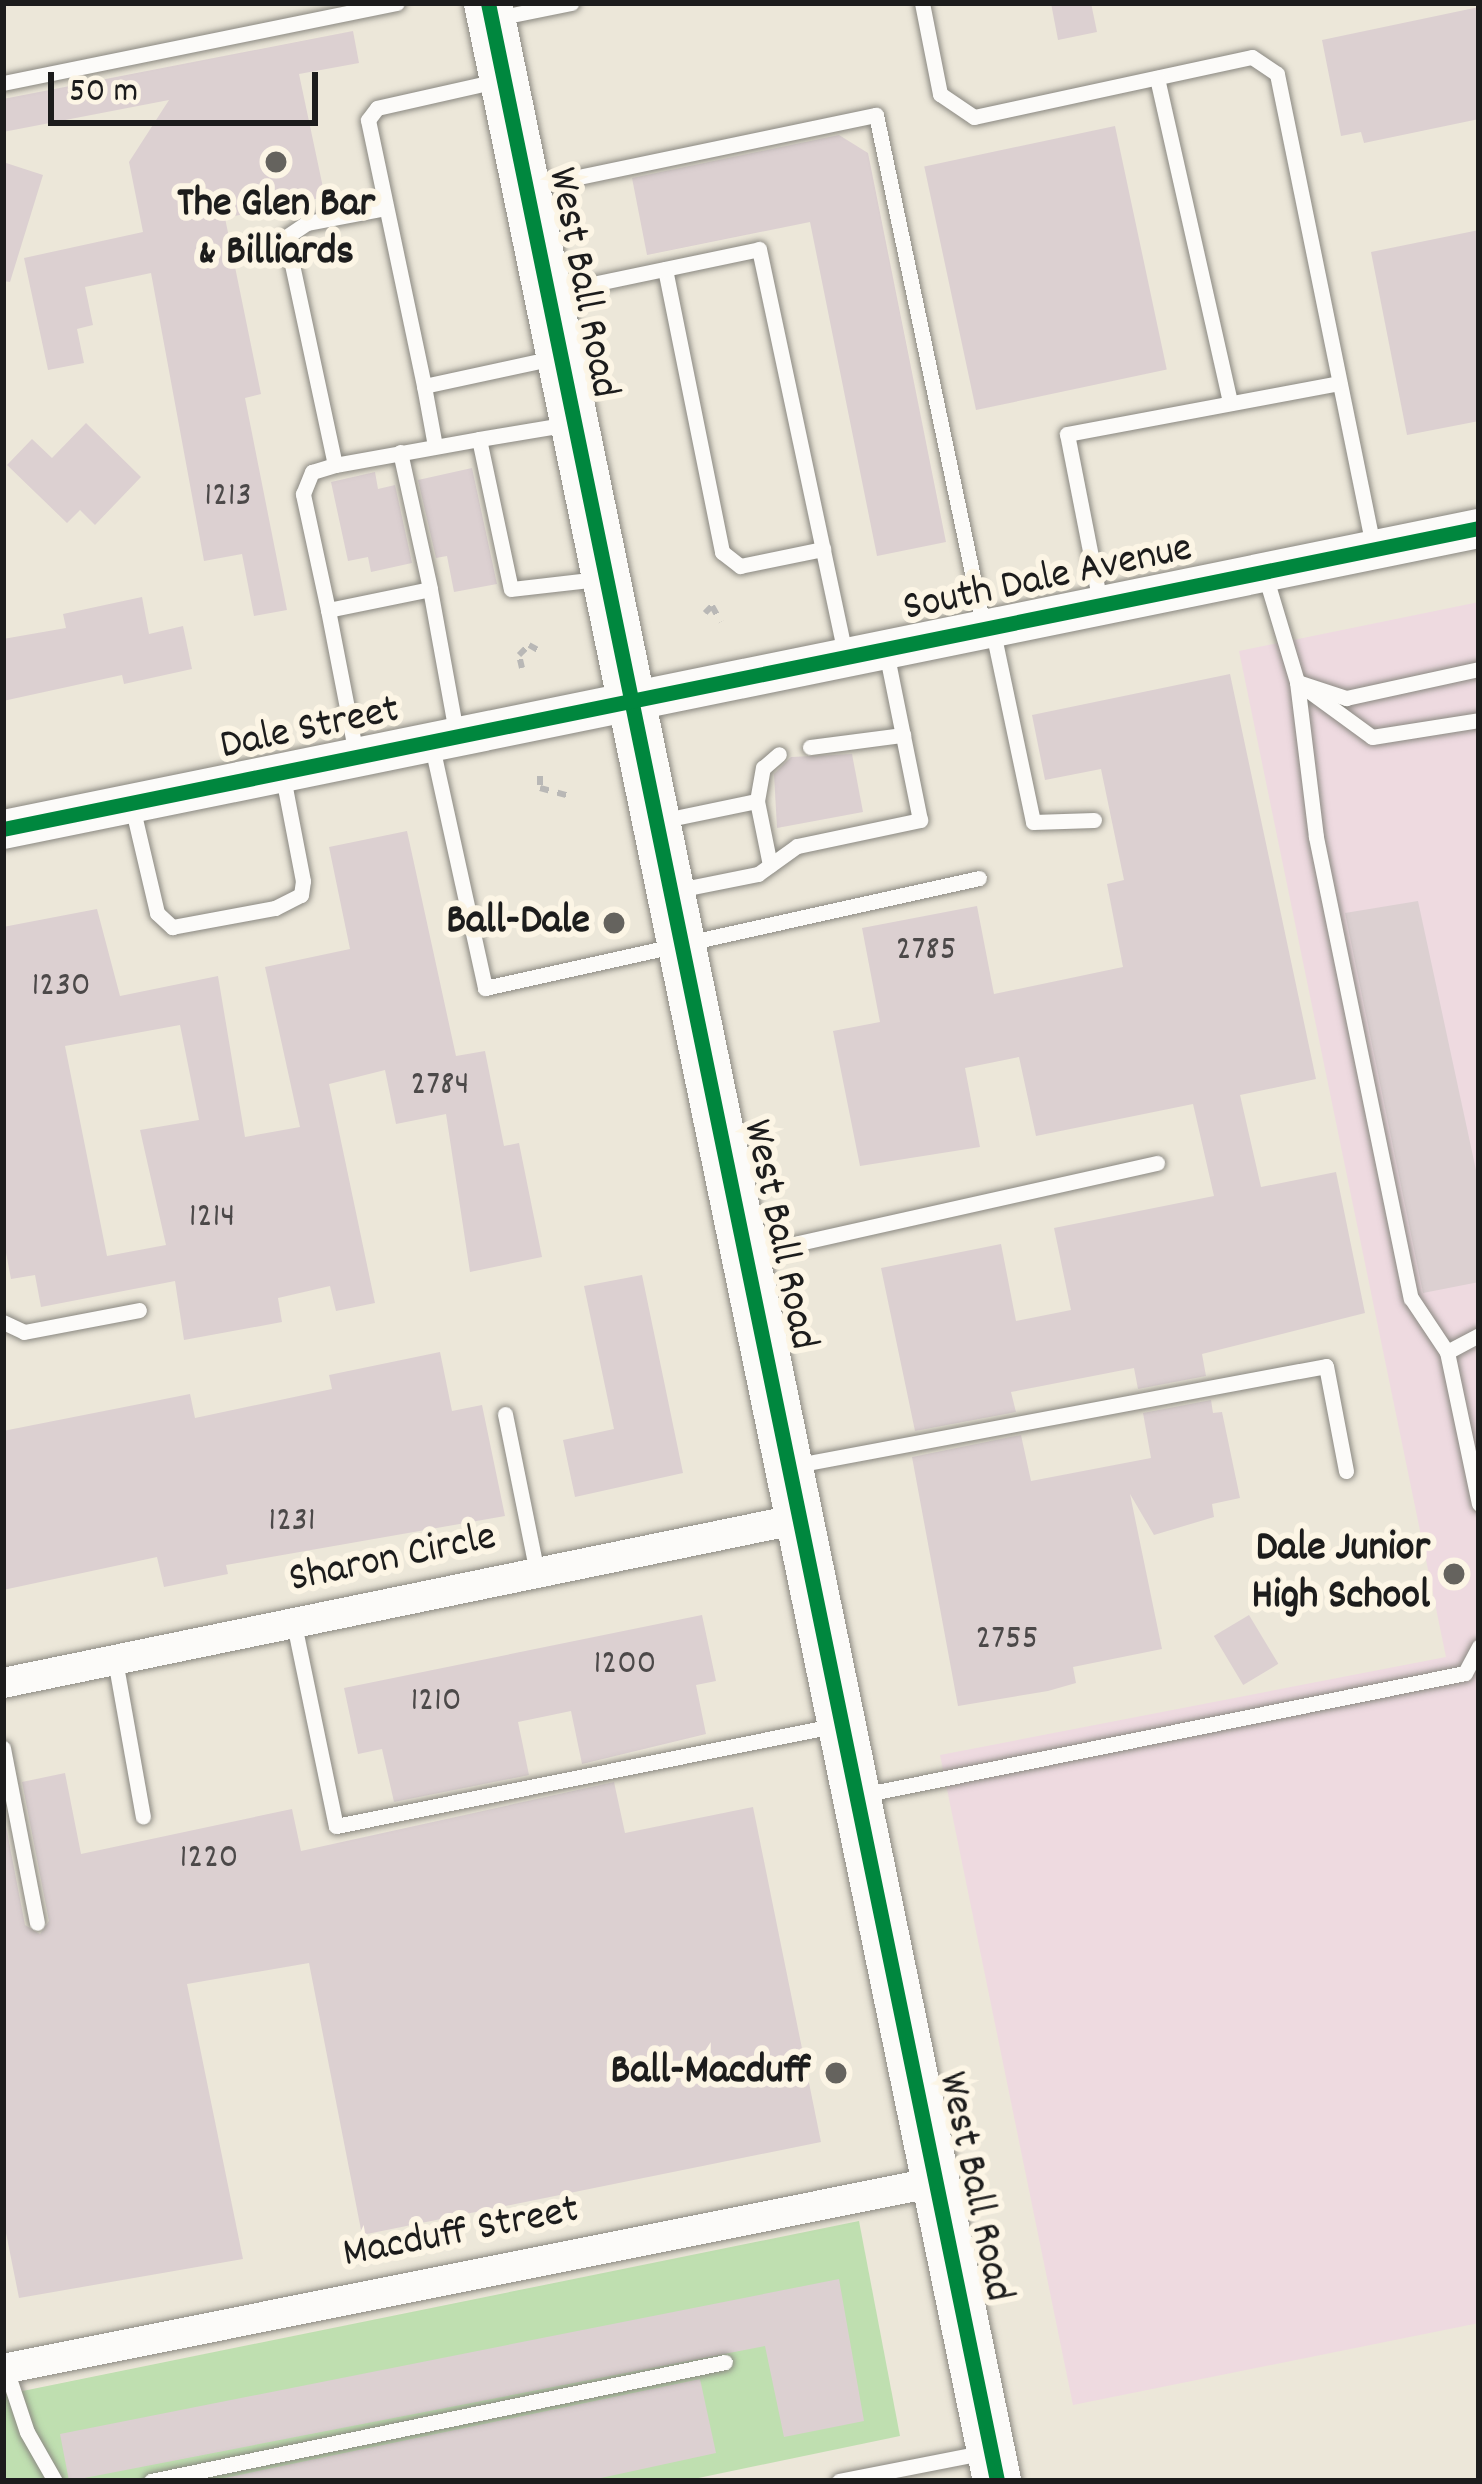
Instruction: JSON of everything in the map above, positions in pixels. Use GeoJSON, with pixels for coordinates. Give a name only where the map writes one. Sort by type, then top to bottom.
{"type":"FeatureCollection","features":[{"type":"Feature","properties":{"kind":"main road","name":"West Ball Road"},"geometry":{"type":"LineString","coordinates":[[490,11],[994,2466]]}},
{"type":"Feature","properties":{"kind":"street","name":"South Dale Avenue"},"geometry":{"type":"LineString","coordinates":[[631,701],[1479,529]]}},
{"type":"Feature","properties":{"kind":"street","name":"Dale Street"},"geometry":{"type":"LineString","coordinates":[[3,829],[631,701]]}},
{"type":"Feature","properties":{"kind":"street","name":"Sharon Circle"},"geometry":{"type":"LineString","coordinates":[[3,1683],[800,1519]]}},
{"type":"Feature","properties":{"kind":"street","name":"Macduff Street"},"geometry":{"type":"LineString","coordinates":[[4,2369],[935,2182]]}},
{"type":"Feature","properties":{"kind":"lane"},"geometry":{"type":"LineString","coordinates":[[3,83],[397,3]]}},
{"type":"Feature","properties":{"kind":"lane"},"geometry":{"type":"LineString","coordinates":[[490,11],[571,3]]}},
{"type":"Feature","properties":{"kind":"lane"},"geometry":{"type":"LineString","coordinates":[[922,3],[940,94],[974,117],[1252,57],[1277,74],[1374,550]]}},
{"type":"Feature","properties":{"kind":"lane"},"geometry":{"type":"LineString","coordinates":[[1157,78],[1230,404]]}},
{"type":"Feature","properties":{"kind":"lane"},"geometry":{"type":"LineString","coordinates":[[435,446],[370,113],[504,80]]}},
{"type":"Feature","properties":{"kind":"lane"},"geometry":{"type":"LineString","coordinates":[[526,188],[876,115],[1034,822],[1094,820]]}},
{"type":"Feature","properties":{"kind":"lane"},"geometry":{"type":"LineString","coordinates":[[335,465],[286,237],[307,223],[386,208]]}},
{"type":"Feature","properties":{"kind":"lane"},"geometry":{"type":"LineString","coordinates":[[548,293],[759,249],[846,658]]}},
{"type":"Feature","properties":{"kind":"lane"},"geometry":{"type":"LineString","coordinates":[[665,268],[722,552],[740,566],[823,549]]}},
{"type":"Feature","properties":{"kind":"lane"},"geometry":{"type":"LineString","coordinates":[[424,386],[560,356]]}},
{"type":"Feature","properties":{"kind":"lane"},"geometry":{"type":"LineString","coordinates":[[1100,605],[1067,434],[1339,383]]}},
{"type":"Feature","properties":{"kind":"lane"},"geometry":{"type":"LineString","coordinates":[[356,757],[303,494],[311,472],[572,423]]}},
{"type":"Feature","properties":{"kind":"lane"},"geometry":{"type":"LineString","coordinates":[[479,439],[511,589],[519,594],[605,578]]}},
{"type":"Feature","properties":{"kind":"lane"},"geometry":{"type":"LineString","coordinates":[[400,452],[430,589],[444,739],[485,988],[979,878]]}},
{"type":"Feature","properties":{"kind":"lane"},"geometry":{"type":"LineString","coordinates":[[1264,572],[1297,682],[1316,837],[1411,1298],[1447,1352],[1479,1504]]}},
{"type":"Feature","properties":{"kind":"lane"},"geometry":{"type":"LineString","coordinates":[[328,610],[430,589]]}},
{"type":"Feature","properties":{"kind":"lane"},"geometry":{"type":"LineString","coordinates":[[670,891],[770,865],[796,846],[920,820],[885,650]]}},
{"type":"Feature","properties":{"kind":"lane"},"geometry":{"type":"LineString","coordinates":[[1297,682],[1346,698],[1479,670]]}},
{"type":"Feature","properties":{"kind":"lane"},"geometry":{"type":"LineString","coordinates":[[1297,682],[1372,737],[1479,720]]}},
{"type":"Feature","properties":{"kind":"lane"},"geometry":{"type":"LineString","coordinates":[[810,747],[902,735]]}},
{"type":"Feature","properties":{"kind":"lane"},"geometry":{"type":"LineString","coordinates":[[770,865],[757,801],[763,768],[779,754]]}},
{"type":"Feature","properties":{"kind":"lane"},"geometry":{"type":"LineString","coordinates":[[131,802],[154,903],[166,922],[275,908],[301,895],[303,881],[282,772]]}},
{"type":"Feature","properties":{"kind":"lane"},"geometry":{"type":"LineString","coordinates":[[656,822],[757,801]]}},
{"type":"Feature","properties":{"kind":"lane"},"geometry":{"type":"LineString","coordinates":[[745,1255],[1157,1163]]}},
{"type":"Feature","properties":{"kind":"lane"},"geometry":{"type":"LineString","coordinates":[[3,1322],[24,1332],[139,1310]]}},
{"type":"Feature","properties":{"kind":"lane"},"geometry":{"type":"LineString","coordinates":[[1447,1352],[1479,1335]]}},
{"type":"Feature","properties":{"kind":"lane"},"geometry":{"type":"LineString","coordinates":[[789,1467],[1325,1366],[1346,1471]]}},
{"type":"Feature","properties":{"kind":"lane"},"geometry":{"type":"LineString","coordinates":[[505,1414],[537,1574]]}},
{"type":"Feature","properties":{"kind":"lane"},"geometry":{"type":"LineString","coordinates":[[294,1624],[336,1826],[842,1724]]}},
{"type":"Feature","properties":{"kind":"lane"},"geometry":{"type":"LineString","coordinates":[[856,1796],[1466,1673],[1479,1647]]}},
{"type":"Feature","properties":{"kind":"lane"},"geometry":{"type":"LineString","coordinates":[[115,1660],[142,1817]]}},
{"type":"Feature","properties":{"kind":"lane"},"geometry":{"type":"LineString","coordinates":[[3,1748],[37,1923]]}},
{"type":"Feature","properties":{"kind":"lane"},"geometry":{"type":"LineString","coordinates":[[151,2481],[725,2362]]}},
{"type":"Feature","properties":{"kind":"lane"},"geometry":{"type":"LineString","coordinates":[[4,2369],[27,2432],[55,2481]]}},
{"type":"Feature","properties":{"kind":"lane"},"geometry":{"type":"LineString","coordinates":[[839,2481],[994,2466]]}},
{"type":"Feature","properties":{"kind":"path"},"geometry":{"type":"LineString","coordinates":[[705,613],[720,611],[721,622]]}},
{"type":"Feature","properties":{"kind":"path"},"geometry":{"type":"LineString","coordinates":[[522,668],[519,655],[529,645],[538,650]]}},
{"type":"Feature","properties":{"kind":"path"},"geometry":{"type":"LineString","coordinates":[[540,776],[539,788],[574,797]]}},
{"type":"Feature","properties":{"kind":"shaded area","name":"Dale Junior High School"},"geometry":{"type":"Polygon","coordinates":[[[1479,602],[1479,2323],[1073,2405],[940,1755],[1446,1657],[1239,651],[1479,602]]]}},
{"type":"Feature","properties":{"kind":"green space"},"geometry":{"type":"Polygon","coordinates":[[[859,2221],[900,2436],[684,2481],[3,2481],[3,2395],[859,2221]]]}},
{"type":"Feature","properties":{"kind":"building"},"geometry":{"type":"Polygon","coordinates":[[[1051,3],[1091,3],[1097,32],[1058,40],[1051,3]]]}},
{"type":"Feature","properties":{"kind":"building"},"geometry":{"type":"Polygon","coordinates":[[[1479,7],[1479,119],[1364,143],[1361,132],[1341,136],[1322,40],[1479,7]]]}},
{"type":"Feature","properties":{"kind":"building"},"geometry":{"type":"Polygon","coordinates":[[[353,31],[359,63],[299,74],[325,197],[225,218],[261,394],[245,398],[287,610],[254,616],[242,554],[204,561],[151,273],[85,287],[93,325],[77,329],[84,363],[48,370],[24,258],[143,232],[129,162],[169,100],[3,132],[3,99],[353,31]]]}},
{"type":"Feature","properties":{"kind":"building"},"geometry":{"type":"Polygon","coordinates":[[[1115,126],[1167,370],[976,410],[924,167],[1115,126]]]}},
{"type":"Feature","properties":{"kind":"building"},"geometry":{"type":"Polygon","coordinates":[[[839,135],[868,153],[946,542],[877,556],[810,222],[647,255],[632,178],[839,135]]]}},
{"type":"Feature","properties":{"kind":"building"},"geometry":{"type":"Polygon","coordinates":[[[3,162],[43,175],[10,282],[3,281],[3,162]]]}},
{"type":"Feature","properties":{"kind":"building"},"geometry":{"type":"Polygon","coordinates":[[[1479,230],[1479,421],[1407,435],[1371,252],[1479,230]]]}},
{"type":"Feature","properties":{"kind":"building"},"geometry":{"type":"Polygon","coordinates":[[[86,423],[141,477],[95,525],[80,510],[67,523],[7,465],[32,439],[52,458],[86,423]]]}},
{"type":"Feature","properties":{"kind":"building"},"geometry":{"type":"Polygon","coordinates":[[[472,468],[497,584],[454,592],[447,556],[436,558],[418,480],[472,468]]]}},
{"type":"Feature","properties":{"kind":"building"},"geometry":{"type":"Polygon","coordinates":[[[375,472],[378,489],[395,485],[412,563],[371,572],[368,557],[348,561],[331,482],[375,472]]]}},
{"type":"Feature","properties":{"kind":"building"},"geometry":{"type":"Polygon","coordinates":[[[142,597],[149,634],[183,626],[192,669],[124,684],[122,675],[3,701],[3,639],[66,628],[63,614],[142,597]]]}},
{"type":"Feature","properties":{"kind":"building"},"geometry":{"type":"Polygon","coordinates":[[[1230,674],[1316,1079],[1240,1095],[1261,1187],[1336,1172],[1365,1313],[1202,1354],[1206,1376],[1138,1389],[1134,1368],[1011,1392],[1016,1412],[915,1431],[881,1268],[1001,1244],[1016,1321],[1071,1310],[1054,1228],[1214,1196],[1193,1104],[1036,1136],[1019,1057],[965,1068],[980,1147],[860,1166],[833,1031],[880,1022],[862,928],[977,906],[994,994],[1123,967],[1107,884],[1124,880],[1101,769],[1045,780],[1032,715],[1230,674]]]}},
{"type":"Feature","properties":{"kind":"building"},"geometry":{"type":"Polygon","coordinates":[[[852,754],[863,812],[777,828],[774,774],[791,757],[852,754]]]}},
{"type":"Feature","properties":{"kind":"building"},"geometry":{"type":"Polygon","coordinates":[[[407,831],[456,1056],[485,1051],[504,1146],[519,1143],[542,1257],[470,1272],[446,1114],[396,1124],[385,1070],[329,1084],[375,1303],[336,1311],[330,1286],[278,1298],[282,1322],[184,1340],[175,1281],[41,1307],[35,1275],[11,1279],[3,1237],[3,927],[97,909],[120,996],[218,976],[245,1137],[300,1127],[265,967],[350,949],[329,847],[407,831]],[[180,1025],[65,1046],[107,1256],[166,1245],[140,1130],[199,1120],[180,1025]]]}},
{"type":"Feature","properties":{"kind":"building"},"geometry":{"type":"Polygon","coordinates":[[[1418,901],[1479,1184],[1479,1282],[1423,1293],[1345,913],[1418,901]]]}},
{"type":"Feature","properties":{"kind":"building"},"geometry":{"type":"Polygon","coordinates":[[[642,1275],[683,1473],[575,1497],[563,1440],[614,1429],[584,1286],[642,1275]]]}},
{"type":"Feature","properties":{"kind":"building"},"geometry":{"type":"Polygon","coordinates":[[[440,1352],[452,1411],[482,1405],[505,1516],[226,1565],[228,1574],[164,1587],[157,1557],[3,1590],[3,1431],[190,1394],[195,1418],[332,1389],[329,1375],[440,1352]]]}},
{"type":"Feature","properties":{"kind":"building"},"geometry":{"type":"Polygon","coordinates":[[[1211,1400],[1213,1413],[1222,1412],[1240,1498],[1212,1504],[1214,1517],[1154,1535],[1130,1494],[1162,1649],[1073,1667],[1076,1683],[1048,1691],[958,1706],[912,1457],[1021,1435],[1031,1481],[1151,1458],[1143,1413],[1211,1400]]]}},
{"type":"Feature","properties":{"kind":"building"},"geometry":{"type":"Polygon","coordinates":[[[702,1615],[716,1681],[696,1685],[706,1734],[582,1764],[571,1711],[518,1722],[529,1775],[394,1802],[382,1749],[358,1754],[344,1688],[702,1615]]]}},
{"type":"Feature","properties":{"kind":"building"},"geometry":{"type":"Polygon","coordinates":[[[1249,1615],[1278,1664],[1243,1685],[1214,1636],[1249,1615]]]}},
{"type":"Feature","properties":{"kind":"building"},"geometry":{"type":"Polygon","coordinates":[[[65,1773],[81,1854],[292,1809],[301,1851],[614,1782],[625,1833],[753,1807],[821,2142],[362,2235],[309,1963],[187,1984],[243,2259],[19,2298],[3,2218],[3,1811],[25,1925],[40,1934],[49,1921],[22,1782],[65,1773]]]}},
{"type":"Feature","properties":{"kind":"building"},"geometry":{"type":"Polygon","coordinates":[[[839,2279],[864,2421],[784,2437],[765,2346],[69,2481],[60,2434],[839,2279]]]}},
{"type":"Feature","properties":{"kind":"building"},"geometry":{"type":"Polygon","coordinates":[[[700,2379],[716,2453],[587,2481],[210,2481],[700,2379]]]}},
{"type":"Feature","properties":{"kind":"cycle path"},"geometry":{"type":"LineString","coordinates":[[488,3],[997,2481]]}},
{"type":"Feature","properties":{"kind":"cycle path"},"geometry":{"type":"LineString","coordinates":[[3,829],[1479,528]]}},
{"type":"Feature","properties":{"kind":"place","name":"The Glen Bar & Billiards"},"geometry":{"type":"Point","coordinates":[276,162]}},
{"type":"Feature","properties":{"kind":"place","name":"Ball-Dale"},"geometry":{"type":"Point","coordinates":[614,923]}},
{"type":"Feature","properties":{"kind":"place","name":"Dale Junior High School"},"geometry":{"type":"Point","coordinates":[1454,1574]}},
{"type":"Feature","properties":{"kind":"place","name":"Ball-Macduff"},"geometry":{"type":"Point","coordinates":[836,2073]}}]}
